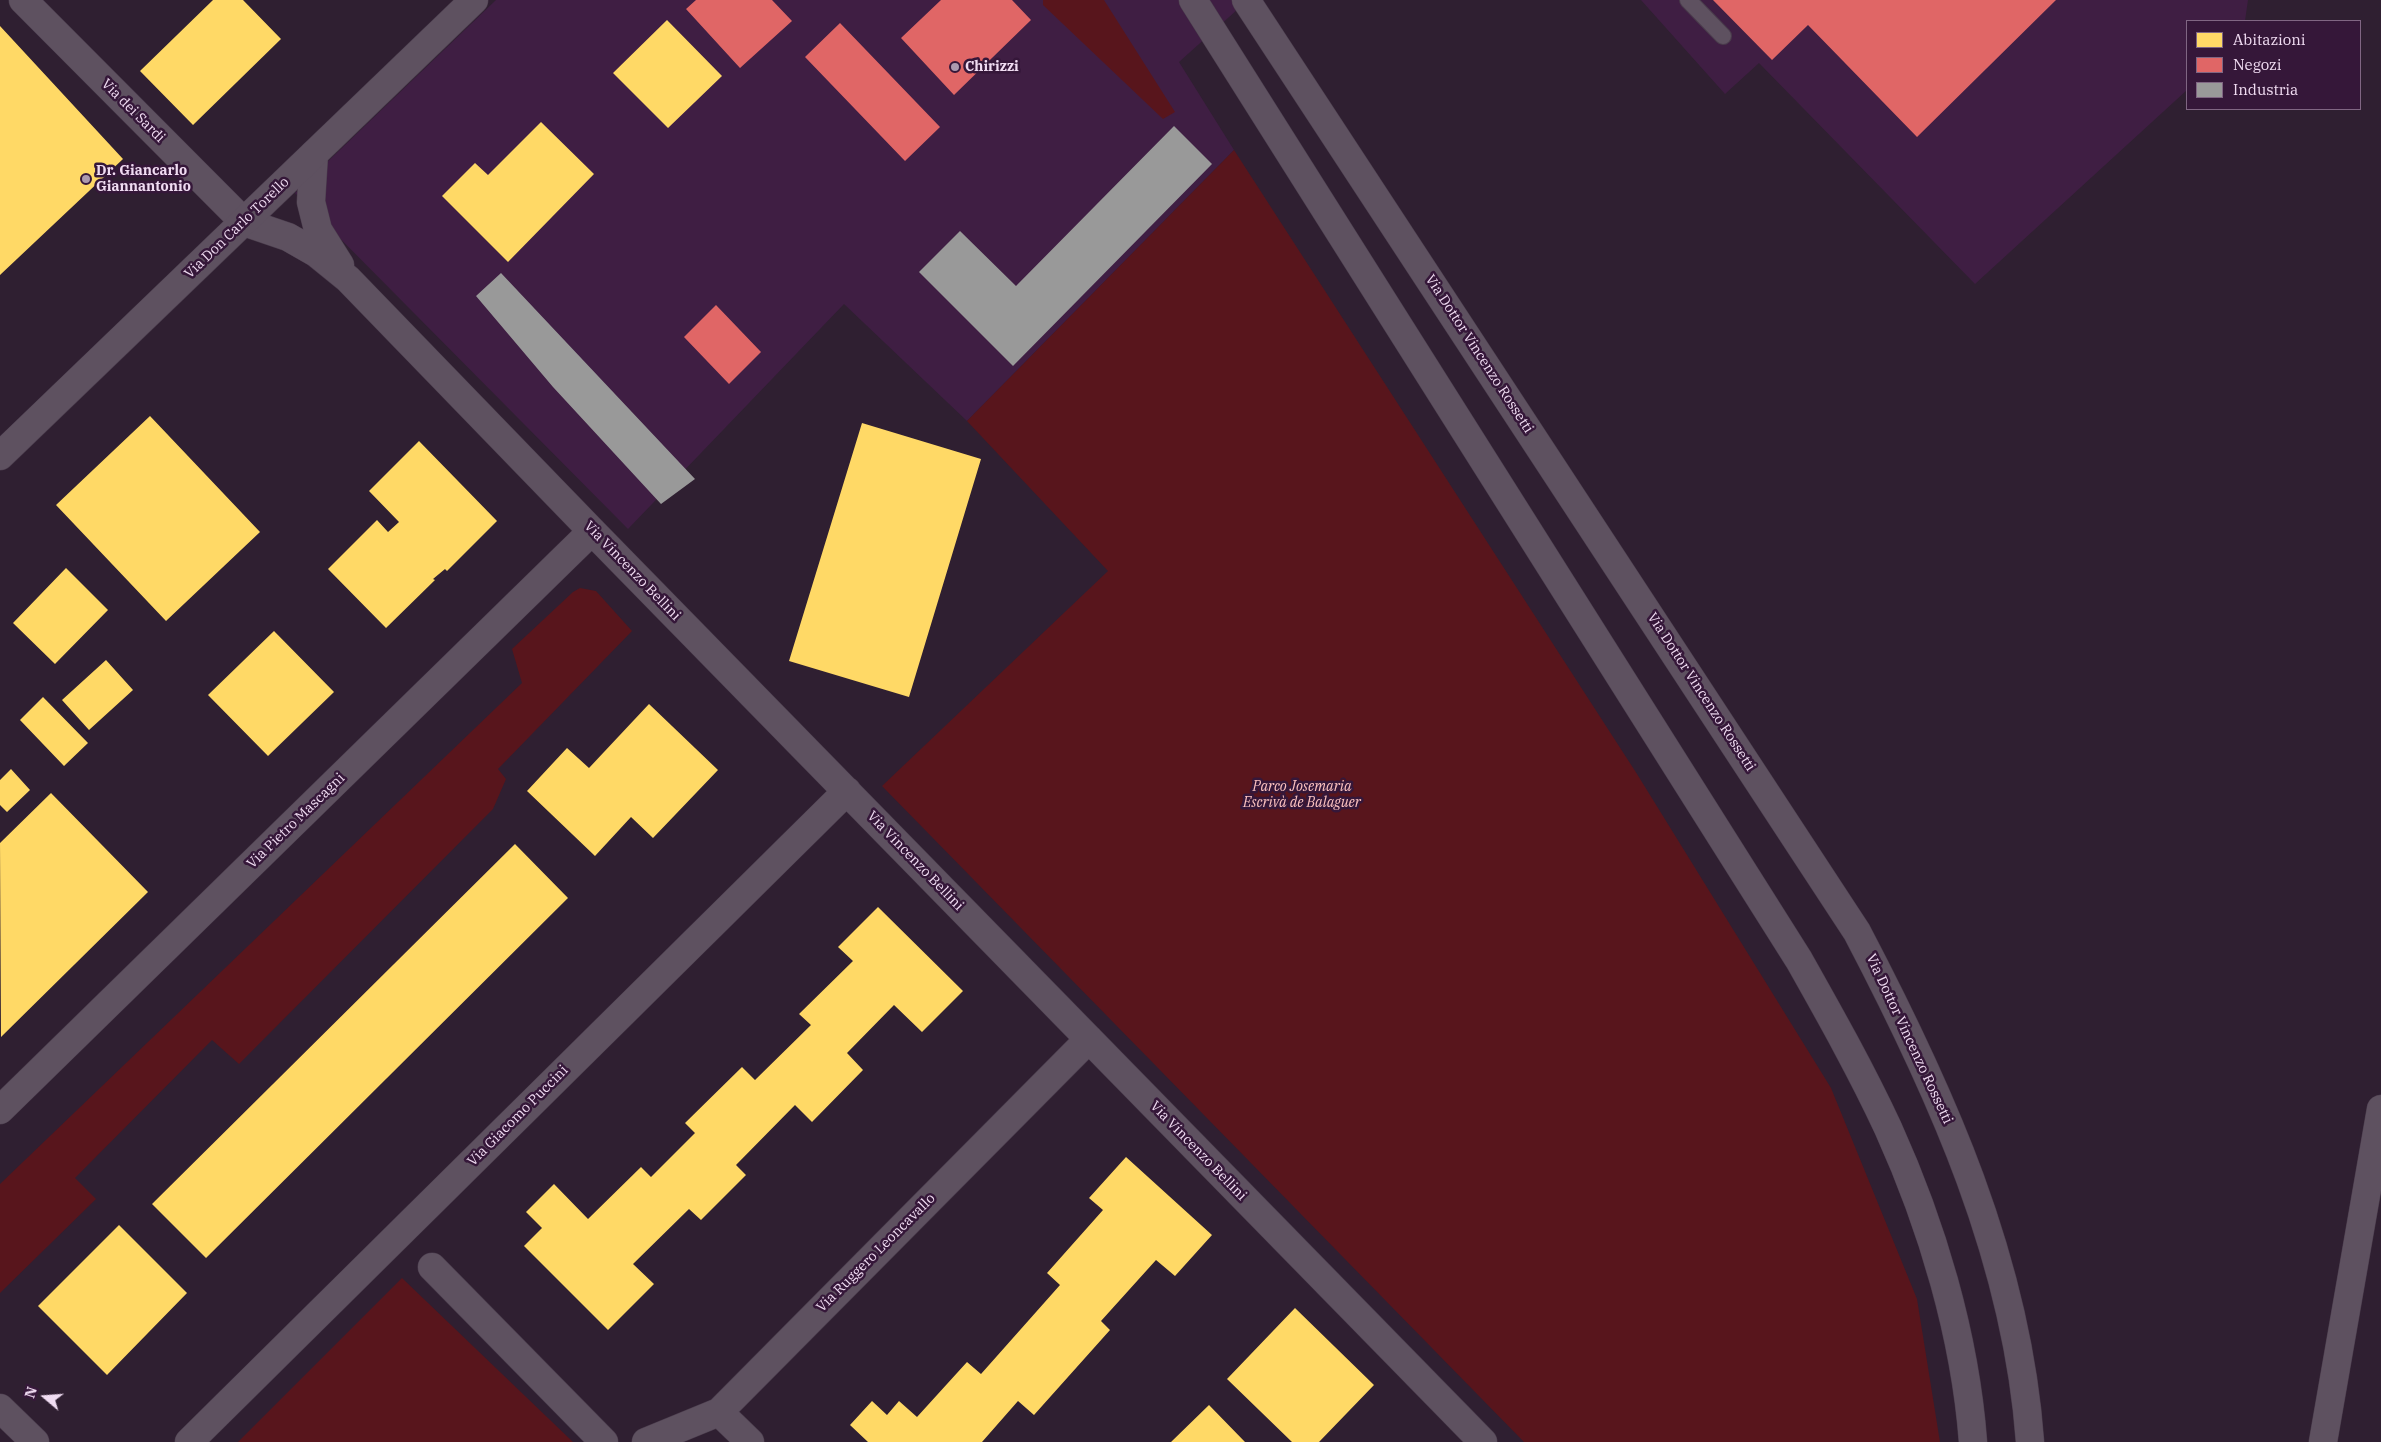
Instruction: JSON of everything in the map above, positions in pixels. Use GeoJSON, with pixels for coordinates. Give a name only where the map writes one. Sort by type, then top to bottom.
{"type":"FeatureCollection","features":[{"type":"Feature","properties":{"kind":"street","name":"Via dei Sardi"},"geometry":{"type":"LineString","coordinates":[[23,0],[244,222]]}},
{"type":"Feature","properties":{"kind":"street","name":"Via Don Carlo Torello"},"geometry":{"type":"LineString","coordinates":[[0,456],[474,0]]}},
{"type":"Feature","properties":{"kind":"street"},"geometry":{"type":"LineString","coordinates":[[1193,0],[1799,960],[1847,1045],[1887,1127],[1923,1218],[1955,1330],[1974,1442]]}},
{"type":"Feature","properties":{"kind":"street","name":"Via Dottor Vincenzo Rossetti"},"geometry":{"type":"LineString","coordinates":[[1246,0],[1857,932],[1902,1017],[1953,1131],[1977,1198],[2009,1305],[2017,1347],[2030,1442]]}},
{"type":"Feature","properties":{"kind":"street","name":"Via Vincenzo Bellini"},"geometry":{"type":"LineString","coordinates":[[314,154],[311,202],[318,230],[348,278]]}},
{"type":"Feature","properties":{"kind":"street","name":"Via Vincenzo Bellini"},"geometry":{"type":"LineString","coordinates":[[244,222],[288,237],[316,254],[348,278],[592,531],[1483,1442]]}},
{"type":"Feature","properties":{"kind":"street","name":"Via Pietro Mascagni"},"geometry":{"type":"LineString","coordinates":[[0,1110],[592,531]]}},
{"type":"Feature","properties":{"kind":"street","name":"Via Giacomo Puccini"},"geometry":{"type":"LineString","coordinates":[[189,1442],[846,791]]}},
{"type":"Feature","properties":{"kind":"street","name":"Via Ruggero Leoncavallo"},"geometry":{"type":"LineString","coordinates":[[646,1442],[719,1412],[1089,1039]]}},
{"type":"Feature","properties":{"kind":"street"},"geometry":{"type":"LineString","coordinates":[[2323,1442],[2381,1109]]}},
{"type":"Feature","properties":{"kind":"street"},"geometry":{"type":"LineString","coordinates":[[432,1267],[604,1442]]}},
{"type":"Feature","properties":{"kind":"street"},"geometry":{"type":"LineString","coordinates":[[0,1408],[35,1442]]}},
{"type":"Feature","properties":{"kind":"street"},"geometry":{"type":"LineString","coordinates":[[719,1412],[750,1442]]}},
{"type":"Feature","properties":{"kind":"lane"},"geometry":{"type":"LineString","coordinates":[[1688,0],[1723,36]]}},
{"type":"Feature","properties":{"kind":"shaded area"},"geometry":{"type":"Polygon","coordinates":[[[496,0],[1248,0],[1179,62],[1234,150],[967,421],[844,304],[628,529],[295,193],[496,0]]]}},
{"type":"Feature","properties":{"kind":"shaded area"},"geometry":{"type":"Polygon","coordinates":[[[1641,0],[2248,0],[2245,20],[2186,20],[2186,91],[1975,284],[1759,63],[1725,94],[1641,0]]]}},
{"type":"Feature","properties":{"kind":"green space"},"geometry":{"type":"Polygon","coordinates":[[[1043,0],[1104,0],[1175,112],[1163,119],[1043,5],[1043,0]]]}},
{"type":"Feature","properties":{"kind":"green space","name":"Parco Josemaria Escrivà de Balaguer"},"geometry":{"type":"Polygon","coordinates":[[[1234,150],[1637,774],[1831,1088],[1917,1299],[1940,1442],[1524,1442],[882,786],[1108,571],[967,421],[1234,150]]]}},
{"type":"Feature","properties":{"kind":"green space"},"geometry":{"type":"Polygon","coordinates":[[[580,588],[596,591],[632,631],[498,769],[506,779],[493,809],[239,1064],[212,1040],[75,1178],[96,1199],[0,1293],[0,1184],[522,683],[512,649],[573,592],[580,588]]]}},
{"type":"Feature","properties":{"kind":"green space"},"geometry":{"type":"Polygon","coordinates":[[[402,1278],[573,1442],[238,1442],[402,1278]]]}},
{"type":"Feature","properties":{"kind":"building: Abitazioni"},"geometry":{"type":"Polygon","coordinates":[[[213,0],[243,0],[281,39],[193,125],[140,71],[213,0]]]}},
{"type":"Feature","properties":{"kind":"building: Abitazioni"},"geometry":{"type":"Polygon","coordinates":[[[667,20],[722,76],[668,128],[613,73],[667,20]]]}},
{"type":"Feature","properties":{"kind":"building: Abitazioni"},"geometry":{"type":"Polygon","coordinates":[[[0,26],[123,159],[0,275],[0,26]]]}},
{"type":"Feature","properties":{"kind":"building: Abitazioni"},"geometry":{"type":"Polygon","coordinates":[[[541,122],[594,174],[508,262],[442,196],[475,163],[488,175],[541,122]]]}},
{"type":"Feature","properties":{"kind":"building: Abitazioni"},"geometry":{"type":"Polygon","coordinates":[[[150,416],[260,532],[166,621],[56,505],[150,416]]]}},
{"type":"Feature","properties":{"kind":"building: Abitazioni"},"geometry":{"type":"Polygon","coordinates":[[[862,423],[981,459],[909,697],[789,661],[862,423]]]}},
{"type":"Feature","properties":{"kind":"building: Abitazioni"},"geometry":{"type":"Polygon","coordinates":[[[419,441],[497,521],[447,571],[445,569],[433,579],[435,580],[386,628],[328,569],[377,520],[388,532],[399,522],[369,491],[419,441]]]}},
{"type":"Feature","properties":{"kind":"building: Abitazioni"},"geometry":{"type":"Polygon","coordinates":[[[66,568],[108,610],[55,664],[13,623],[66,568]]]}},
{"type":"Feature","properties":{"kind":"building: Abitazioni"},"geometry":{"type":"Polygon","coordinates":[[[274,631],[334,692],[268,756],[208,695],[274,631]]]}},
{"type":"Feature","properties":{"kind":"building: Abitazioni"},"geometry":{"type":"Polygon","coordinates":[[[106,660],[133,690],[89,730],[62,700],[106,660]]]}},
{"type":"Feature","properties":{"kind":"building: Abitazioni"},"geometry":{"type":"Polygon","coordinates":[[[43,697],[88,743],[64,766],[20,720],[43,697]]]}},
{"type":"Feature","properties":{"kind":"building: Abitazioni"},"geometry":{"type":"Polygon","coordinates":[[[649,704],[718,770],[653,838],[631,817],[595,856],[527,791],[567,748],[589,768],[649,704]]]}},
{"type":"Feature","properties":{"kind":"building: Abitazioni"},"geometry":{"type":"Polygon","coordinates":[[[11,769],[30,790],[7,812],[0,805],[0,780],[11,769]]]}},
{"type":"Feature","properties":{"kind":"building: Abitazioni"},"geometry":{"type":"Polygon","coordinates":[[[51,793],[148,892],[1,1037],[0,843],[51,793]]]}},
{"type":"Feature","properties":{"kind":"building: Abitazioni"},"geometry":{"type":"Polygon","coordinates":[[[515,844],[568,898],[206,1258],[152,1204],[515,844]]]}},
{"type":"Feature","properties":{"kind":"building: Abitazioni"},"geometry":{"type":"Polygon","coordinates":[[[878,907],[963,991],[922,1032],[894,1005],[847,1053],[863,1070],[812,1122],[795,1105],[736,1165],[746,1175],[701,1220],[689,1209],[633,1264],[654,1284],[608,1330],[524,1246],[542,1228],[526,1212],[554,1184],[588,1219],[641,1167],[651,1177],[695,1133],[685,1123],[742,1067],[755,1080],[811,1025],[799,1014],[853,961],[838,947],[878,907]]]}},
{"type":"Feature","properties":{"kind":"building: Abitazioni"},"geometry":{"type":"Polygon","coordinates":[[[1126,1157],[1212,1235],[1175,1276],[1156,1260],[1101,1321],[1110,1330],[1034,1415],[1018,1401],[982,1442],[868,1442],[850,1425],[872,1401],[887,1415],[899,1401],[917,1417],[967,1362],[981,1374],[1060,1285],[1047,1273],[1103,1210],[1089,1198],[1126,1157]]]}},
{"type":"Feature","properties":{"kind":"building: Abitazioni"},"geometry":{"type":"Polygon","coordinates":[[[119,1225],[187,1293],[107,1375],[38,1306],[119,1225]]]}},
{"type":"Feature","properties":{"kind":"building: Abitazioni"},"geometry":{"type":"Polygon","coordinates":[[[1295,1308],[1374,1385],[1319,1442],[1292,1442],[1227,1379],[1295,1308]]]}},
{"type":"Feature","properties":{"kind":"building: Abitazioni"},"geometry":{"type":"Polygon","coordinates":[[[1209,1405],[1245,1442],[1171,1442],[1209,1405]]]}},
{"type":"Feature","properties":{"kind":"building: Negozi"},"geometry":{"type":"Polygon","coordinates":[[[696,0],[772,0],[792,21],[740,68],[686,9],[696,0]]]}},
{"type":"Feature","properties":{"kind":"building: Negozi","name":"Chirizzi"},"geometry":{"type":"Polygon","coordinates":[[[941,0],[1012,0],[1031,20],[954,95],[901,38],[941,0]]]}},
{"type":"Feature","properties":{"kind":"building: Negozi"},"geometry":{"type":"Polygon","coordinates":[[[1713,0],[2056,0],[1917,137],[1808,25],[1772,60],[1713,0]]]}},
{"type":"Feature","properties":{"kind":"building: Negozi"},"geometry":{"type":"Polygon","coordinates":[[[840,23],[940,127],[905,161],[805,57],[840,23]]]}},
{"type":"Feature","properties":{"kind":"building: Negozi"},"geometry":{"type":"Polygon","coordinates":[[[716,305],[761,352],[729,384],[684,337],[716,305]]]}},
{"type":"Feature","properties":{"kind":"building: Industria"},"geometry":{"type":"Polygon","coordinates":[[[1174,126],[1212,164],[1013,366],[919,272],[960,231],[1016,286],[1174,126]]]}},
{"type":"Feature","properties":{"kind":"building: Industria"},"geometry":{"type":"Polygon","coordinates":[[[501,273],[695,479],[661,504],[553,387],[476,296],[501,273]]]}},
{"type":"Feature","properties":{"kind":"place","name":"Chirizzi"},"geometry":{"type":"Point","coordinates":[955,67]}},
{"type":"Feature","properties":{"kind":"place","name":"Dr. Giancarlo Giannantonio"},"geometry":{"type":"Point","coordinates":[86,179]}}]}
